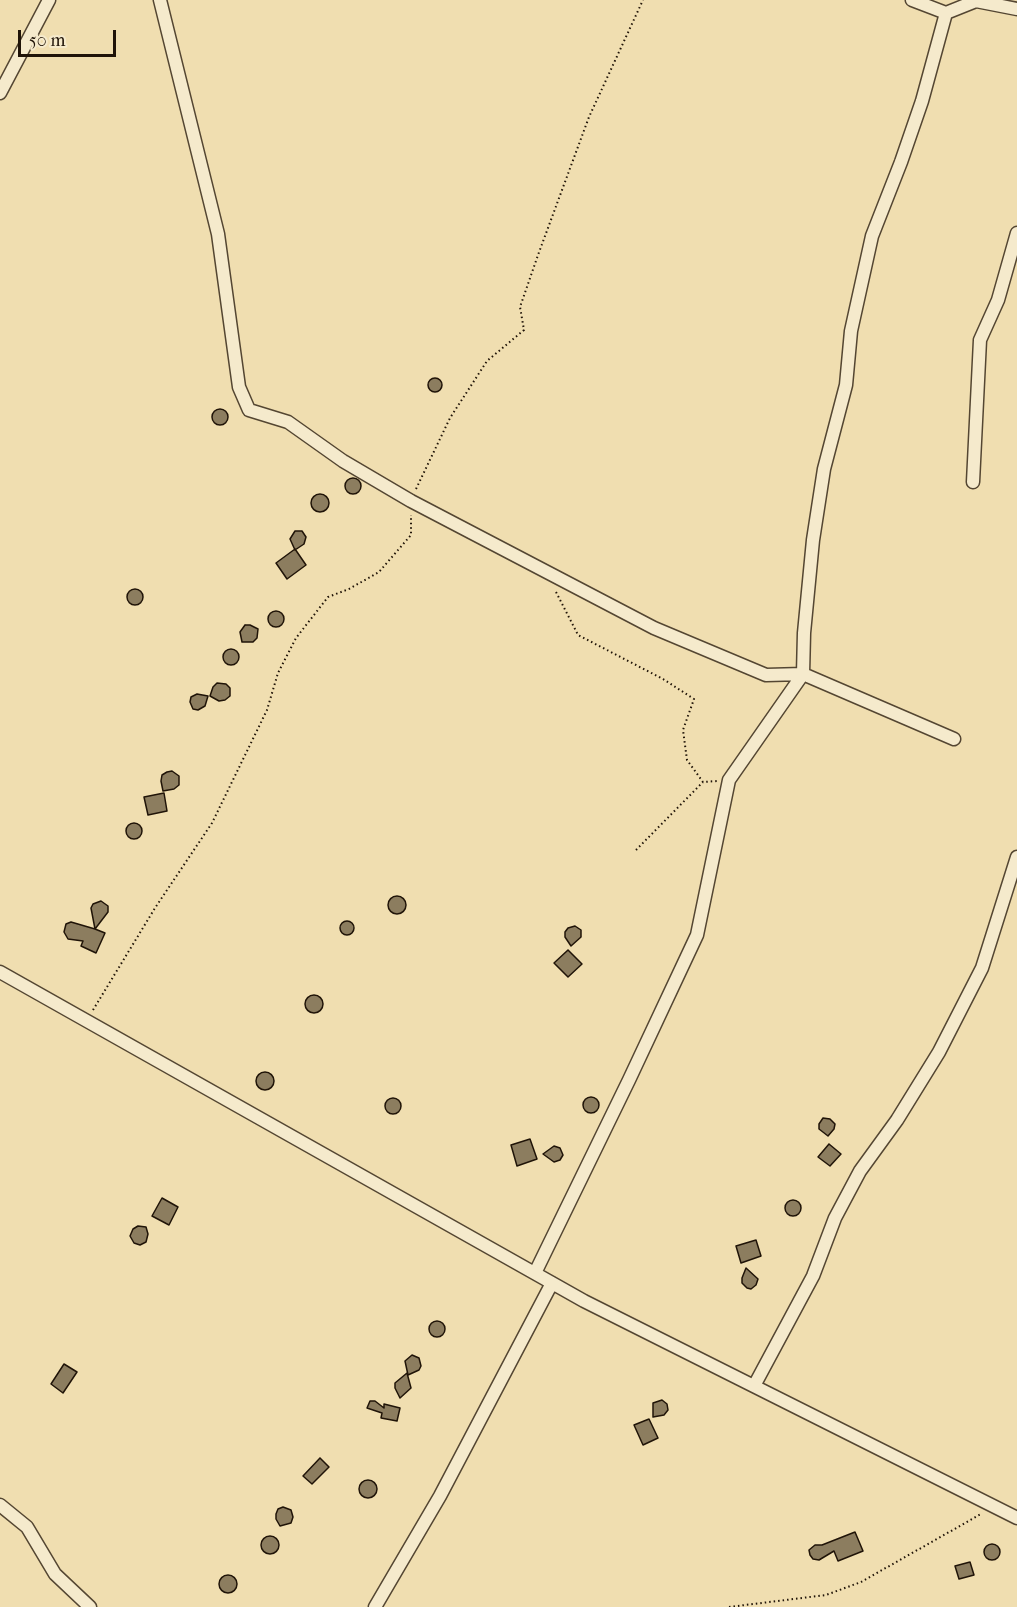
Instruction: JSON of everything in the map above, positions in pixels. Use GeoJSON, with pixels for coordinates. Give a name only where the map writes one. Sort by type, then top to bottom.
{"type":"FeatureCollection","features":[{"type":"Feature","properties":{"kind":"street"},"geometry":{"type":"LineString","coordinates":[[0,93],[49,0]]}},
{"type":"Feature","properties":{"kind":"street"},"geometry":{"type":"LineString","coordinates":[[160,0],[218,234],[239,387],[249,410],[288,422],[343,460],[411,501],[654,628],[766,675],[803,674],[954,740]]}},
{"type":"Feature","properties":{"kind":"street"},"geometry":{"type":"LineString","coordinates":[[912,0],[946,13],[976,1],[1017,9]]}},
{"type":"Feature","properties":{"kind":"street"},"geometry":{"type":"LineString","coordinates":[[535,1273],[697,935],[729,780],[803,674],[804,633],[814,528],[824,470],[846,385],[852,331],[872,236],[922,101],[946,13]]}},
{"type":"Feature","properties":{"kind":"street"},"geometry":{"type":"LineString","coordinates":[[974,482],[980,340],[998,300],[1017,233]]}},
{"type":"Feature","properties":{"kind":"street"},"geometry":{"type":"LineString","coordinates":[[754,1386],[813,1276],[835,1218],[860,1171],[897,1120],[939,1052],[982,968],[1017,857]]}},
{"type":"Feature","properties":{"kind":"street"},"geometry":{"type":"LineString","coordinates":[[0,972],[552,1283],[1017,1518]]}},
{"type":"Feature","properties":{"kind":"street"},"geometry":{"type":"LineString","coordinates":[[375,1607],[440,1496],[552,1283]]}},
{"type":"Feature","properties":{"kind":"street"},"geometry":{"type":"LineString","coordinates":[[0,1505],[27,1527],[55,1574],[90,1607]]}},
{"type":"Feature","properties":{"kind":"path"},"geometry":{"type":"LineString","coordinates":[[87,1021],[155,908],[212,823],[267,710],[278,673],[296,638],[328,597],[349,589],[379,572],[411,534],[411,501],[450,418],[487,361],[524,330],[520,307],[538,255],[589,117],[643,0]]}},
{"type":"Feature","properties":{"kind":"path"},"geometry":{"type":"LineString","coordinates":[[554,588],[578,635],[663,679],[694,699],[683,730],[687,760],[703,782]]}},
{"type":"Feature","properties":{"kind":"path"},"geometry":{"type":"LineString","coordinates":[[636,849],[703,782],[729,780]]}},
{"type":"Feature","properties":{"kind":"path"},"geometry":{"type":"LineString","coordinates":[[729,1607],[826,1595],[861,1582],[994,1507]]}},
{"type":"Feature","properties":{"kind":"building"},"geometry":{"type":"Polygon","coordinates":[[[435,378],[440,380],[442,385],[440,390],[435,392],[430,390],[428,385],[430,380],[435,378]]]}},
{"type":"Feature","properties":{"kind":"building"},"geometry":{"type":"Polygon","coordinates":[[[217,409],[223,409],[228,417],[226,423],[217,425],[212,420],[212,414],[217,409]]]}},
{"type":"Feature","properties":{"kind":"building"},"geometry":{"type":"Polygon","coordinates":[[[350,478],[356,478],[361,486],[359,492],[350,494],[345,489],[345,483],[350,478]]]}},
{"type":"Feature","properties":{"kind":"building"},"geometry":{"type":"Polygon","coordinates":[[[320,494],[328,499],[329,503],[324,511],[320,512],[312,507],[311,503],[316,495],[320,494]]]}},
{"type":"Feature","properties":{"kind":"building"},"geometry":{"type":"Polygon","coordinates":[[[295,531],[302,531],[306,537],[304,544],[295,550],[290,539],[295,531]]]}},
{"type":"Feature","properties":{"kind":"building"},"geometry":{"type":"Polygon","coordinates":[[[295,549],[306,565],[287,579],[276,563],[295,549]]]}},
{"type":"Feature","properties":{"kind":"building"},"geometry":{"type":"Polygon","coordinates":[[[132,589],[138,589],[143,597],[141,603],[132,605],[127,600],[127,594],[132,589]]]}},
{"type":"Feature","properties":{"kind":"building"},"geometry":{"type":"Polygon","coordinates":[[[273,611],[279,611],[284,619],[282,625],[273,627],[268,622],[268,616],[273,611]]]}},
{"type":"Feature","properties":{"kind":"building"},"geometry":{"type":"Polygon","coordinates":[[[245,625],[258,629],[257,638],[253,642],[242,642],[240,632],[245,625]]]}},
{"type":"Feature","properties":{"kind":"building"},"geometry":{"type":"Polygon","coordinates":[[[228,649],[234,649],[239,657],[237,663],[228,665],[223,660],[223,654],[228,649]]]}},
{"type":"Feature","properties":{"kind":"building"},"geometry":{"type":"Polygon","coordinates":[[[217,683],[226,684],[230,688],[230,696],[225,700],[219,701],[210,696],[217,683]]]}},
{"type":"Feature","properties":{"kind":"building"},"geometry":{"type":"Polygon","coordinates":[[[197,694],[208,696],[205,706],[198,710],[193,709],[190,702],[191,697],[197,694]]]}},
{"type":"Feature","properties":{"kind":"building"},"geometry":{"type":"Polygon","coordinates":[[[172,771],[179,776],[179,785],[174,789],[163,791],[162,775],[172,771]]]}},
{"type":"Feature","properties":{"kind":"building"},"geometry":{"type":"Polygon","coordinates":[[[164,793],[167,811],[148,815],[144,797],[164,793]]]}},
{"type":"Feature","properties":{"kind":"building"},"geometry":{"type":"Polygon","coordinates":[[[131,823],[137,823],[142,831],[140,837],[131,839],[126,834],[126,828],[131,823]]]}},
{"type":"Feature","properties":{"kind":"building"},"geometry":{"type":"Polygon","coordinates":[[[397,896],[403,899],[406,905],[403,911],[397,914],[391,911],[388,905],[391,899],[397,896]]]}},
{"type":"Feature","properties":{"kind":"building"},"geometry":{"type":"Polygon","coordinates":[[[101,901],[108,906],[108,912],[95,929],[91,908],[93,904],[101,901]]]}},
{"type":"Feature","properties":{"kind":"building"},"geometry":{"type":"Polygon","coordinates":[[[347,921],[352,923],[354,928],[352,933],[347,935],[342,933],[340,928],[342,923],[347,921]]]}},
{"type":"Feature","properties":{"kind":"building"},"geometry":{"type":"Polygon","coordinates":[[[71,922],[105,933],[96,953],[81,946],[83,941],[68,939],[64,932],[66,924],[71,922]]]}},
{"type":"Feature","properties":{"kind":"building"},"geometry":{"type":"Polygon","coordinates":[[[575,926],[581,930],[581,937],[571,946],[565,937],[565,932],[568,928],[575,926]]]}},
{"type":"Feature","properties":{"kind":"building"},"geometry":{"type":"Polygon","coordinates":[[[568,950],[582,964],[568,977],[554,963],[568,950]]]}},
{"type":"Feature","properties":{"kind":"building"},"geometry":{"type":"Polygon","coordinates":[[[314,995],[320,998],[323,1004],[320,1010],[314,1013],[308,1010],[305,1004],[308,998],[314,995]]]}},
{"type":"Feature","properties":{"kind":"building"},"geometry":{"type":"Polygon","coordinates":[[[265,1072],[271,1075],[274,1081],[271,1087],[265,1090],[259,1087],[256,1081],[259,1075],[265,1072]]]}},
{"type":"Feature","properties":{"kind":"building"},"geometry":{"type":"Polygon","coordinates":[[[588,1097],[594,1097],[599,1105],[597,1111],[588,1113],[583,1108],[583,1102],[588,1097]]]}},
{"type":"Feature","properties":{"kind":"building"},"geometry":{"type":"Polygon","coordinates":[[[390,1098],[396,1098],[401,1106],[399,1112],[390,1114],[385,1109],[385,1103],[390,1098]]]}},
{"type":"Feature","properties":{"kind":"building"},"geometry":{"type":"Polygon","coordinates":[[[823,1118],[830,1119],[835,1124],[828,1136],[819,1129],[823,1118]]]}},
{"type":"Feature","properties":{"kind":"building"},"geometry":{"type":"Polygon","coordinates":[[[530,1139],[537,1159],[517,1166],[511,1145],[530,1139]]]}},
{"type":"Feature","properties":{"kind":"building"},"geometry":{"type":"Polygon","coordinates":[[[829,1144],[841,1154],[830,1166],[818,1157],[829,1144]]]}},
{"type":"Feature","properties":{"kind":"building"},"geometry":{"type":"Polygon","coordinates":[[[554,1146],[560,1148],[563,1155],[560,1160],[554,1162],[543,1154],[554,1146]]]}},
{"type":"Feature","properties":{"kind":"building"},"geometry":{"type":"Polygon","coordinates":[[[162,1198],[178,1207],[169,1225],[152,1216],[162,1198]]]}},
{"type":"Feature","properties":{"kind":"building"},"geometry":{"type":"Polygon","coordinates":[[[790,1200],[796,1200],[801,1208],[799,1214],[790,1216],[785,1211],[785,1205],[790,1200]]]}},
{"type":"Feature","properties":{"kind":"building"},"geometry":{"type":"Polygon","coordinates":[[[138,1226],[146,1227],[148,1234],[146,1242],[140,1245],[134,1243],[130,1236],[133,1229],[138,1226]]]}},
{"type":"Feature","properties":{"kind":"building"},"geometry":{"type":"Polygon","coordinates":[[[756,1240],[761,1256],[741,1263],[736,1246],[756,1240]]]}},
{"type":"Feature","properties":{"kind":"building"},"geometry":{"type":"Polygon","coordinates":[[[746,1268],[758,1279],[756,1285],[751,1289],[742,1283],[746,1268]]]}},
{"type":"Feature","properties":{"kind":"building"},"geometry":{"type":"Polygon","coordinates":[[[434,1321],[440,1321],[445,1329],[443,1335],[434,1337],[429,1332],[429,1326],[434,1321]]]}},
{"type":"Feature","properties":{"kind":"building"},"geometry":{"type":"Polygon","coordinates":[[[412,1355],[419,1358],[421,1366],[419,1370],[408,1375],[405,1361],[412,1355]]]}},
{"type":"Feature","properties":{"kind":"building"},"geometry":{"type":"Polygon","coordinates":[[[64,1364],[77,1372],[63,1393],[51,1384],[64,1364]]]}},
{"type":"Feature","properties":{"kind":"building"},"geometry":{"type":"Polygon","coordinates":[[[407,1373],[411,1388],[400,1398],[395,1383],[407,1373]]]}},
{"type":"Feature","properties":{"kind":"building"},"geometry":{"type":"Polygon","coordinates":[[[662,1400],[667,1404],[668,1410],[664,1415],[653,1417],[653,1403],[662,1400]]]}},
{"type":"Feature","properties":{"kind":"building"},"geometry":{"type":"Polygon","coordinates":[[[370,1401],[375,1401],[384,1408],[384,1404],[400,1408],[397,1421],[381,1418],[382,1413],[367,1408],[370,1401]]]}},
{"type":"Feature","properties":{"kind":"building"},"geometry":{"type":"Polygon","coordinates":[[[649,1419],[658,1438],[643,1445],[634,1425],[649,1419]]]}},
{"type":"Feature","properties":{"kind":"building"},"geometry":{"type":"Polygon","coordinates":[[[320,1458],[329,1467],[312,1484],[303,1476],[320,1458]]]}},
{"type":"Feature","properties":{"kind":"building"},"geometry":{"type":"Polygon","coordinates":[[[364,1480],[372,1480],[377,1485],[375,1496],[364,1498],[359,1493],[359,1485],[364,1480]]]}},
{"type":"Feature","properties":{"kind":"building"},"geometry":{"type":"Polygon","coordinates":[[[283,1507],[291,1510],[293,1517],[291,1523],[280,1526],[276,1514],[278,1509],[283,1507]]]}},
{"type":"Feature","properties":{"kind":"building"},"geometry":{"type":"Polygon","coordinates":[[[855,1532],[863,1551],[838,1561],[834,1551],[819,1560],[813,1559],[810,1555],[809,1550],[815,1545],[822,1545],[855,1532]]]}},
{"type":"Feature","properties":{"kind":"building"},"geometry":{"type":"Polygon","coordinates":[[[270,1536],[276,1539],[279,1545],[276,1551],[270,1554],[264,1551],[261,1545],[264,1539],[270,1536]]]}},
{"type":"Feature","properties":{"kind":"building"},"geometry":{"type":"Polygon","coordinates":[[[989,1544],[995,1544],[1000,1552],[998,1558],[989,1560],[984,1555],[984,1549],[989,1544]]]}},
{"type":"Feature","properties":{"kind":"building"},"geometry":{"type":"Polygon","coordinates":[[[970,1562],[974,1575],[959,1579],[955,1566],[970,1562]]]}},
{"type":"Feature","properties":{"kind":"building"},"geometry":{"type":"Polygon","coordinates":[[[228,1575],[234,1578],[237,1584],[234,1590],[228,1593],[222,1590],[219,1584],[222,1578],[228,1575]]]}}]}
